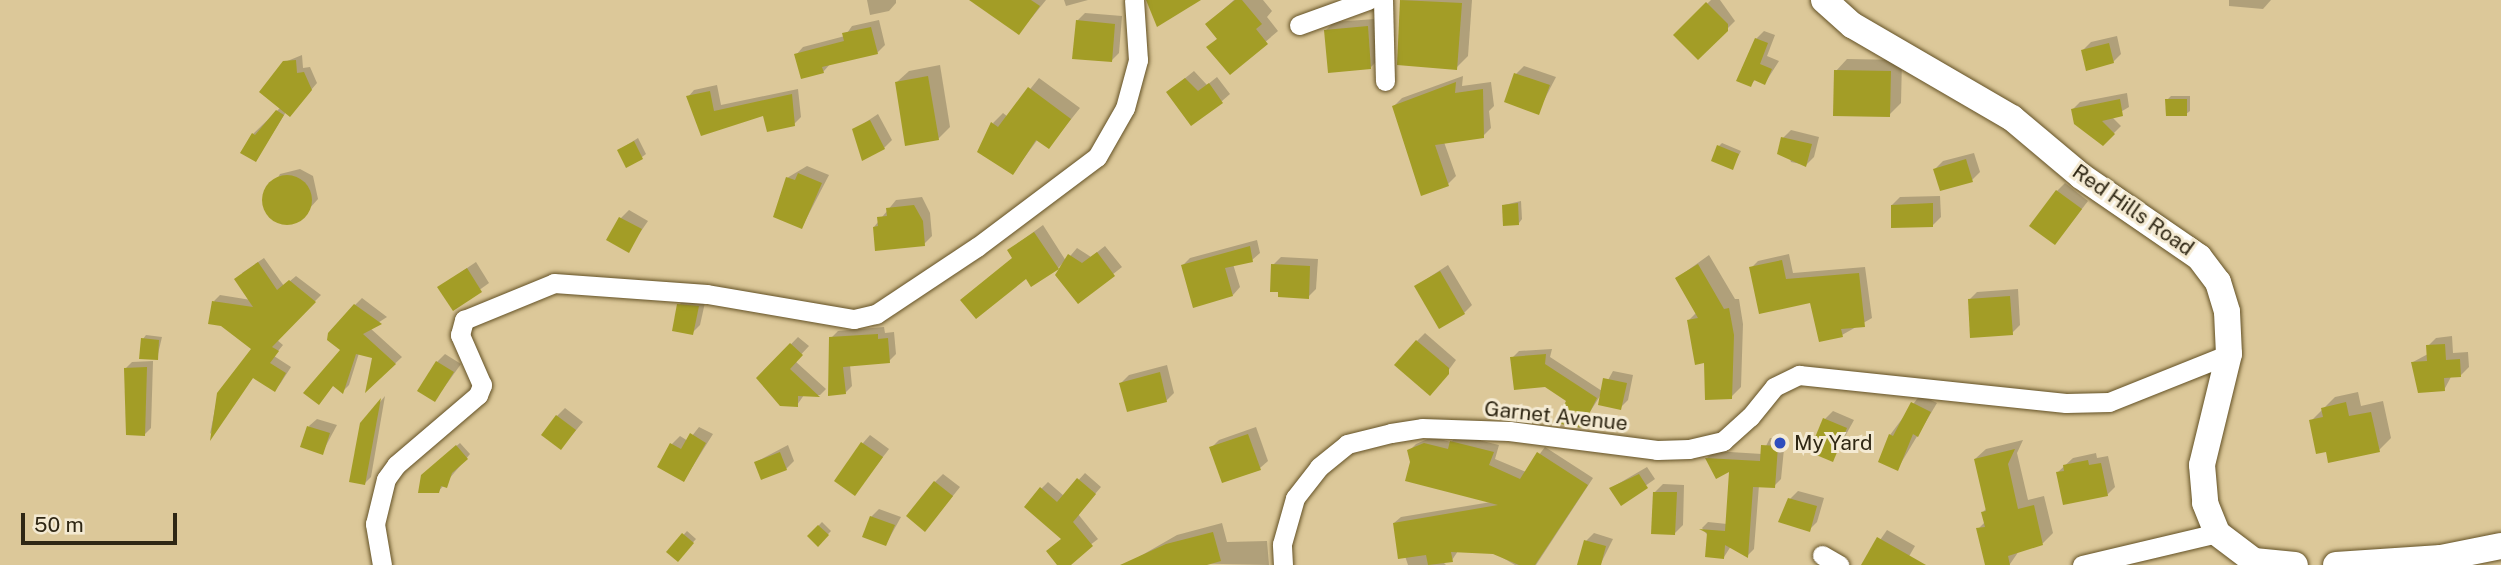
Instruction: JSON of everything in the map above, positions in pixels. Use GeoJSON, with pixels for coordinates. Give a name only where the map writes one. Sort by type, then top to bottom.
{"type":"FeatureCollection","features":[{"type":"Feature","properties":{"kind":"main road","name":"Red Hills Road"},"geometry":{"type":"LineString","coordinates":[[1824,0],[1852,25],[2012,118],[2081,176],[2199,257],[2218,282],[2227,312],[2229,354],[2202,465],[2205,502],[2217,533]]}},
{"type":"Feature","properties":{"kind":"main road"},"geometry":{"type":"LineString","coordinates":[[2217,533],[2254,561],[2295,565]]}},
{"type":"Feature","properties":{"kind":"main road"},"geometry":{"type":"LineString","coordinates":[[2336,565],[2441,558],[2501,546]]}},
{"type":"Feature","properties":{"kind":"street"},"geometry":{"type":"LineString","coordinates":[[382,565],[375,524],[386,480],[396,465],[478,395],[482,384],[460,335],[464,320],[554,282],[707,294],[854,319],[876,314],[977,247],[1097,158],[1125,108],[1138,60],[1135,0]]}},
{"type":"Feature","properties":{"kind":"street"},"geometry":{"type":"LineString","coordinates":[[1299,24],[1368,0]]}},
{"type":"Feature","properties":{"kind":"street"},"geometry":{"type":"LineString","coordinates":[[1383,0],[1385,81]]}},
{"type":"Feature","properties":{"kind":"street","name":"Garnet Avenue"},"geometry":{"type":"LineString","coordinates":[[1283,565],[1282,544],[1295,498],[1319,467],[1347,444],[1422,428],[1508,431],[1657,450],[1689,449],[1723,441],[1783,380],[1799,375],[2066,403],[2109,402],[2229,354]]}},
{"type":"Feature","properties":{"kind":"street"},"geometry":{"type":"LineString","coordinates":[[2082,565],[2217,533]]}},
{"type":"Feature","properties":{"kind":"building"},"geometry":{"type":"Polygon","coordinates":[[[969,0],[1031,0],[1040,6],[1019,35],[969,0]]]}},
{"type":"Feature","properties":{"kind":"building"},"geometry":{"type":"Polygon","coordinates":[[[1146,0],[1201,0],[1157,27],[1146,0]]]}},
{"type":"Feature","properties":{"kind":"building"},"geometry":{"type":"Polygon","coordinates":[[[1235,0],[1242,0],[1262,24],[1256,29],[1268,44],[1230,75],[1206,47],[1217,39],[1205,24],[1235,0]]]}},
{"type":"Feature","properties":{"kind":"building"},"geometry":{"type":"Polygon","coordinates":[[[1400,0],[1462,3],[1457,70],[1397,65],[1400,0]]]}},
{"type":"Feature","properties":{"kind":"building"},"geometry":{"type":"Polygon","coordinates":[[[1706,2],[1728,24],[1728,31],[1698,60],[1673,35],[1706,2]]]}},
{"type":"Feature","properties":{"kind":"building"},"geometry":{"type":"Polygon","coordinates":[[[1076,20],[1115,24],[1112,62],[1072,59],[1076,20]]]}},
{"type":"Feature","properties":{"kind":"building"},"geometry":{"type":"Polygon","coordinates":[[[1368,26],[1371,69],[1328,73],[1324,30],[1368,26]]]}},
{"type":"Feature","properties":{"kind":"building"},"geometry":{"type":"Polygon","coordinates":[[[871,27],[878,54],[822,67],[824,73],[801,79],[794,54],[844,41],[842,33],[871,27]]]}},
{"type":"Feature","properties":{"kind":"building"},"geometry":{"type":"Polygon","coordinates":[[[1755,38],[1768,43],[1760,64],[1772,69],[1765,85],[1754,80],[1751,87],[1736,81],[1755,38]]]}},
{"type":"Feature","properties":{"kind":"building"},"geometry":{"type":"Polygon","coordinates":[[[2109,43],[2114,63],[2086,71],[2081,50],[2109,43]]]}},
{"type":"Feature","properties":{"kind":"building"},"geometry":{"type":"Polygon","coordinates":[[[296,60],[297,73],[304,72],[312,90],[290,117],[259,92],[283,61],[296,60]]]}},
{"type":"Feature","properties":{"kind":"building"},"geometry":{"type":"Polygon","coordinates":[[[1834,70],[1891,71],[1890,117],[1833,116],[1834,70]]]}},
{"type":"Feature","properties":{"kind":"building"},"geometry":{"type":"Polygon","coordinates":[[[1514,73],[1550,85],[1539,115],[1504,102],[1514,73]]]}},
{"type":"Feature","properties":{"kind":"building"},"geometry":{"type":"Polygon","coordinates":[[[928,76],[939,140],[905,146],[895,82],[928,76]]]}},
{"type":"Feature","properties":{"kind":"building"},"geometry":{"type":"Polygon","coordinates":[[[1185,78],[1198,91],[1209,83],[1223,103],[1191,126],[1166,92],[1185,78]]]}},
{"type":"Feature","properties":{"kind":"building"},"geometry":{"type":"Polygon","coordinates":[[[1456,82],[1455,93],[1483,89],[1484,138],[1435,145],[1449,186],[1421,196],[1392,106],[1456,82]]]}},
{"type":"Feature","properties":{"kind":"building"},"geometry":{"type":"Polygon","coordinates":[[[1028,87],[1071,119],[1049,149],[1036,140],[1013,175],[977,152],[991,122],[998,127],[1028,87]]]}},
{"type":"Feature","properties":{"kind":"building"},"geometry":{"type":"Polygon","coordinates":[[[710,91],[714,111],[792,94],[795,126],[767,132],[763,116],[701,136],[686,96],[710,91]]]}},
{"type":"Feature","properties":{"kind":"building"},"geometry":{"type":"Polygon","coordinates":[[[2120,99],[2123,116],[2102,121],[2115,134],[2103,146],[2074,124],[2071,109],[2120,99]]]}},
{"type":"Feature","properties":{"kind":"building"},"geometry":{"type":"Polygon","coordinates":[[[2165,99],[2187,99],[2187,116],[2166,116],[2165,99]]]}},
{"type":"Feature","properties":{"kind":"building"},"geometry":{"type":"Polygon","coordinates":[[[276,110],[284,115],[256,162],[240,153],[252,133],[255,135],[276,110]]]}},
{"type":"Feature","properties":{"kind":"building"},"geometry":{"type":"Polygon","coordinates":[[[870,120],[885,149],[862,161],[852,129],[870,120]]]}},
{"type":"Feature","properties":{"kind":"building"},"geometry":{"type":"Polygon","coordinates":[[[1781,137],[1812,144],[1806,167],[1777,154],[1781,137]]]}},
{"type":"Feature","properties":{"kind":"building"},"geometry":{"type":"Polygon","coordinates":[[[634,141],[643,159],[626,168],[617,150],[634,141]]]}},
{"type":"Feature","properties":{"kind":"building"},"geometry":{"type":"Polygon","coordinates":[[[1717,145],[1739,154],[1733,170],[1711,161],[1717,145]]]}},
{"type":"Feature","properties":{"kind":"building"},"geometry":{"type":"Polygon","coordinates":[[[1966,159],[1973,182],[1940,191],[1933,169],[1966,159]]]}},
{"type":"Feature","properties":{"kind":"building"},"geometry":{"type":"Polygon","coordinates":[[[798,173],[822,183],[802,229],[773,217],[786,177],[795,180],[798,173]]]}},
{"type":"Feature","properties":{"kind":"building"},"geometry":{"type":"Polygon","coordinates":[[[287,175],[304,183],[312,200],[304,217],[287,225],[270,217],[262,200],[270,183],[287,175]]]}},
{"type":"Feature","properties":{"kind":"building"},"geometry":{"type":"Polygon","coordinates":[[[2056,190],[2082,209],[2055,245],[2029,226],[2056,190]]]}},
{"type":"Feature","properties":{"kind":"building"},"geometry":{"type":"Polygon","coordinates":[[[1518,203],[1519,225],[1503,226],[1502,205],[1518,203]]]}},
{"type":"Feature","properties":{"kind":"building"},"geometry":{"type":"Polygon","coordinates":[[[1933,203],[1933,227],[1891,228],[1891,205],[1933,203]]]}},
{"type":"Feature","properties":{"kind":"building"},"geometry":{"type":"Polygon","coordinates":[[[914,205],[923,221],[925,246],[875,251],[873,227],[878,226],[877,217],[887,216],[886,208],[914,205]]]}},
{"type":"Feature","properties":{"kind":"building"},"geometry":{"type":"Polygon","coordinates":[[[619,217],[642,229],[629,253],[606,240],[619,217]]]}},
{"type":"Feature","properties":{"kind":"building"},"geometry":{"type":"Polygon","coordinates":[[[1034,232],[1059,269],[1031,287],[1026,279],[976,319],[960,300],[1012,258],[1007,250],[1034,232]]]}},
{"type":"Feature","properties":{"kind":"building"},"geometry":{"type":"Polygon","coordinates":[[[1250,246],[1253,262],[1225,268],[1233,296],[1193,308],[1181,265],[1250,246]]]}},
{"type":"Feature","properties":{"kind":"building"},"geometry":{"type":"Polygon","coordinates":[[[1097,252],[1115,276],[1078,304],[1055,275],[1068,254],[1082,263],[1097,252]]]}},
{"type":"Feature","properties":{"kind":"building"},"geometry":{"type":"Polygon","coordinates":[[[1782,260],[1786,279],[1859,273],[1865,327],[1841,329],[1843,337],[1819,342],[1810,303],[1759,314],[1749,267],[1782,260]]]}},
{"type":"Feature","properties":{"kind":"building"},"geometry":{"type":"Polygon","coordinates":[[[258,262],[277,290],[289,280],[316,302],[272,347],[279,351],[270,363],[286,373],[275,392],[253,378],[210,441],[217,393],[251,349],[221,326],[208,324],[212,301],[253,307],[234,279],[258,262]]]}},
{"type":"Feature","properties":{"kind":"building"},"geometry":{"type":"Polygon","coordinates":[[[1271,264],[1310,266],[1309,299],[1278,297],[1278,292],[1270,292],[1271,264]]]}},
{"type":"Feature","properties":{"kind":"building"},"geometry":{"type":"Polygon","coordinates":[[[1698,264],[1724,309],[1729,308],[1734,335],[1732,399],[1705,400],[1704,363],[1695,365],[1687,320],[1698,318],[1675,278],[1698,264]]]}},
{"type":"Feature","properties":{"kind":"building"},"geometry":{"type":"Polygon","coordinates":[[[467,268],[482,292],[453,311],[437,287],[467,268]]]}},
{"type":"Feature","properties":{"kind":"building"},"geometry":{"type":"Polygon","coordinates":[[[1440,271],[1465,314],[1439,329],[1414,286],[1440,271]]]}},
{"type":"Feature","properties":{"kind":"building"},"geometry":{"type":"Polygon","coordinates":[[[2010,296],[2013,335],[1970,338],[1968,299],[2010,296]]]}},
{"type":"Feature","properties":{"kind":"building"},"geometry":{"type":"Polygon","coordinates":[[[354,304],[382,324],[363,334],[396,364],[365,393],[372,358],[356,354],[343,394],[333,386],[319,405],[303,393],[340,350],[327,340],[328,333],[354,304]]]}},
{"type":"Feature","properties":{"kind":"building"},"geometry":{"type":"Polygon","coordinates":[[[677,304],[699,306],[693,335],[672,331],[677,304]]]}},
{"type":"Feature","properties":{"kind":"building"},"geometry":{"type":"Polygon","coordinates":[[[878,334],[878,339],[888,338],[890,363],[843,367],[846,394],[828,396],[829,337],[878,334]]]}},
{"type":"Feature","properties":{"kind":"building"},"geometry":{"type":"Polygon","coordinates":[[[141,338],[159,340],[158,360],[139,359],[141,338]]]}},
{"type":"Feature","properties":{"kind":"building"},"geometry":{"type":"Polygon","coordinates":[[[1416,340],[1449,368],[1449,374],[1430,396],[1394,365],[1416,340]]]}},
{"type":"Feature","properties":{"kind":"building"},"geometry":{"type":"Polygon","coordinates":[[[790,343],[803,355],[790,369],[820,397],[798,396],[798,407],[780,406],[756,378],[790,343]]]}},
{"type":"Feature","properties":{"kind":"building"},"geometry":{"type":"Polygon","coordinates":[[[2445,344],[2446,360],[2460,359],[2461,377],[2444,378],[2445,391],[2418,393],[2411,362],[2427,361],[2426,345],[2445,344]]]}},
{"type":"Feature","properties":{"kind":"building"},"geometry":{"type":"Polygon","coordinates":[[[1546,354],[1545,364],[1597,398],[1582,428],[1555,423],[1566,401],[1545,387],[1514,390],[1510,357],[1546,354]]]}},
{"type":"Feature","properties":{"kind":"building"},"geometry":{"type":"Polygon","coordinates":[[[436,361],[454,372],[435,402],[417,391],[436,361]]]}},
{"type":"Feature","properties":{"kind":"building"},"geometry":{"type":"Polygon","coordinates":[[[147,367],[145,436],[126,435],[124,368],[147,367]]]}},
{"type":"Feature","properties":{"kind":"building"},"geometry":{"type":"Polygon","coordinates":[[[1160,372],[1167,402],[1127,412],[1119,383],[1160,372]]]}},
{"type":"Feature","properties":{"kind":"building"},"geometry":{"type":"Polygon","coordinates":[[[1603,378],[1627,383],[1621,410],[1598,405],[1603,378]]]}},
{"type":"Feature","properties":{"kind":"building"},"geometry":{"type":"Polygon","coordinates":[[[381,398],[365,485],[349,482],[360,423],[381,398]]]}},
{"type":"Feature","properties":{"kind":"building"},"geometry":{"type":"Polygon","coordinates":[[[1911,402],[1931,412],[1918,437],[1913,434],[1898,471],[1878,462],[1889,434],[1893,436],[1911,402]]]}},
{"type":"Feature","properties":{"kind":"building"},"geometry":{"type":"Polygon","coordinates":[[[2346,402],[2349,416],[2371,412],[2380,452],[2328,463],[2326,452],[2316,454],[2309,420],[2323,417],[2321,408],[2346,402]]]}},
{"type":"Feature","properties":{"kind":"building"},"geometry":{"type":"Polygon","coordinates":[[[556,415],[576,430],[561,450],[541,435],[556,415]]]}},
{"type":"Feature","properties":{"kind":"building"},"geometry":{"type":"Polygon","coordinates":[[[1823,418],[1847,428],[1833,462],[1809,452],[1823,418]]]}},
{"type":"Feature","properties":{"kind":"building"},"geometry":{"type":"Polygon","coordinates":[[[307,426],[330,433],[323,455],[300,447],[307,426]]]}},
{"type":"Feature","properties":{"kind":"building"},"geometry":{"type":"Polygon","coordinates":[[[690,433],[706,443],[684,482],[657,467],[670,443],[681,449],[690,433]]]}},
{"type":"Feature","properties":{"kind":"building"},"geometry":{"type":"Polygon","coordinates":[[[1248,434],[1261,470],[1222,483],[1209,447],[1248,434]]]}},
{"type":"Feature","properties":{"kind":"building"},"geometry":{"type":"Polygon","coordinates":[[[1450,441],[1494,452],[1489,465],[1520,479],[1537,452],[1588,485],[1535,565],[1519,565],[1493,554],[1451,552],[1453,562],[1428,565],[1426,555],[1398,559],[1393,523],[1498,505],[1405,481],[1410,462],[1407,450],[1424,443],[1448,449],[1450,441]]]}},
{"type":"Feature","properties":{"kind":"building"},"geometry":{"type":"Polygon","coordinates":[[[861,442],[883,457],[855,496],[834,481],[861,442]]]}},
{"type":"Feature","properties":{"kind":"building"},"geometry":{"type":"Polygon","coordinates":[[[456,445],[468,459],[452,473],[447,488],[441,486],[439,493],[418,493],[421,475],[456,445]]]}},
{"type":"Feature","properties":{"kind":"building"},"geometry":{"type":"Polygon","coordinates":[[[1761,445],[1778,446],[1775,488],[1753,487],[1748,558],[1725,545],[1724,559],[1705,557],[1707,533],[1699,529],[1725,531],[1729,472],[1716,479],[1705,458],[1760,461],[1761,445]]]}},
{"type":"Feature","properties":{"kind":"building"},"geometry":{"type":"Polygon","coordinates":[[[2015,449],[2008,464],[2018,509],[2034,505],[2043,545],[2008,556],[2010,565],[1985,565],[1976,528],[1985,527],[1981,512],[1986,511],[1974,459],[2015,449]]]}},
{"type":"Feature","properties":{"kind":"building"},"geometry":{"type":"Polygon","coordinates":[[[780,452],[787,470],[761,480],[754,462],[780,452]]]}},
{"type":"Feature","properties":{"kind":"building"},"geometry":{"type":"Polygon","coordinates":[[[2088,460],[2089,465],[2101,463],[2108,496],[2063,505],[2056,472],[2064,471],[2063,465],[2088,460]]]}},
{"type":"Feature","properties":{"kind":"building"},"geometry":{"type":"Polygon","coordinates":[[[1639,474],[1648,488],[1621,506],[1609,488],[1639,474]]]}},
{"type":"Feature","properties":{"kind":"building"},"geometry":{"type":"Polygon","coordinates":[[[1077,478],[1096,494],[1073,522],[1093,546],[1071,565],[1057,565],[1046,551],[1061,539],[1024,507],[1040,487],[1057,502],[1077,478]]]}},
{"type":"Feature","properties":{"kind":"building"},"geometry":{"type":"Polygon","coordinates":[[[934,481],[953,496],[925,532],[906,516],[934,481]]]}},
{"type":"Feature","properties":{"kind":"building"},"geometry":{"type":"Polygon","coordinates":[[[1653,492],[1677,492],[1675,535],[1651,534],[1653,492]]]}},
{"type":"Feature","properties":{"kind":"building"},"geometry":{"type":"Polygon","coordinates":[[[1788,498],[1817,506],[1810,532],[1778,522],[1788,498]]]}},
{"type":"Feature","properties":{"kind":"building"},"geometry":{"type":"Polygon","coordinates":[[[870,516],[895,525],[886,546],[862,537],[870,516]]]}},
{"type":"Feature","properties":{"kind":"building"},"geometry":{"type":"Polygon","coordinates":[[[818,525],[829,535],[818,547],[807,536],[818,525]]]}},
{"type":"Feature","properties":{"kind":"building"},"geometry":{"type":"Polygon","coordinates":[[[1213,532],[1221,561],[1207,565],[1120,565],[1166,544],[1213,532]]]}},
{"type":"Feature","properties":{"kind":"building"},"geometry":{"type":"Polygon","coordinates":[[[682,533],[694,543],[678,562],[666,552],[682,533]]]}},
{"type":"Feature","properties":{"kind":"building"},"geometry":{"type":"Polygon","coordinates":[[[1877,537],[1926,565],[1861,565],[1877,537]]]}},
{"type":"Feature","properties":{"kind":"building"},"geometry":{"type":"Polygon","coordinates":[[[1584,540],[1606,546],[1601,565],[1577,565],[1584,540]]]}},
{"type":"Feature","properties":{"kind":"place","name":"My Yard"},"geometry":{"type":"Point","coordinates":[1780,443]}}]}
